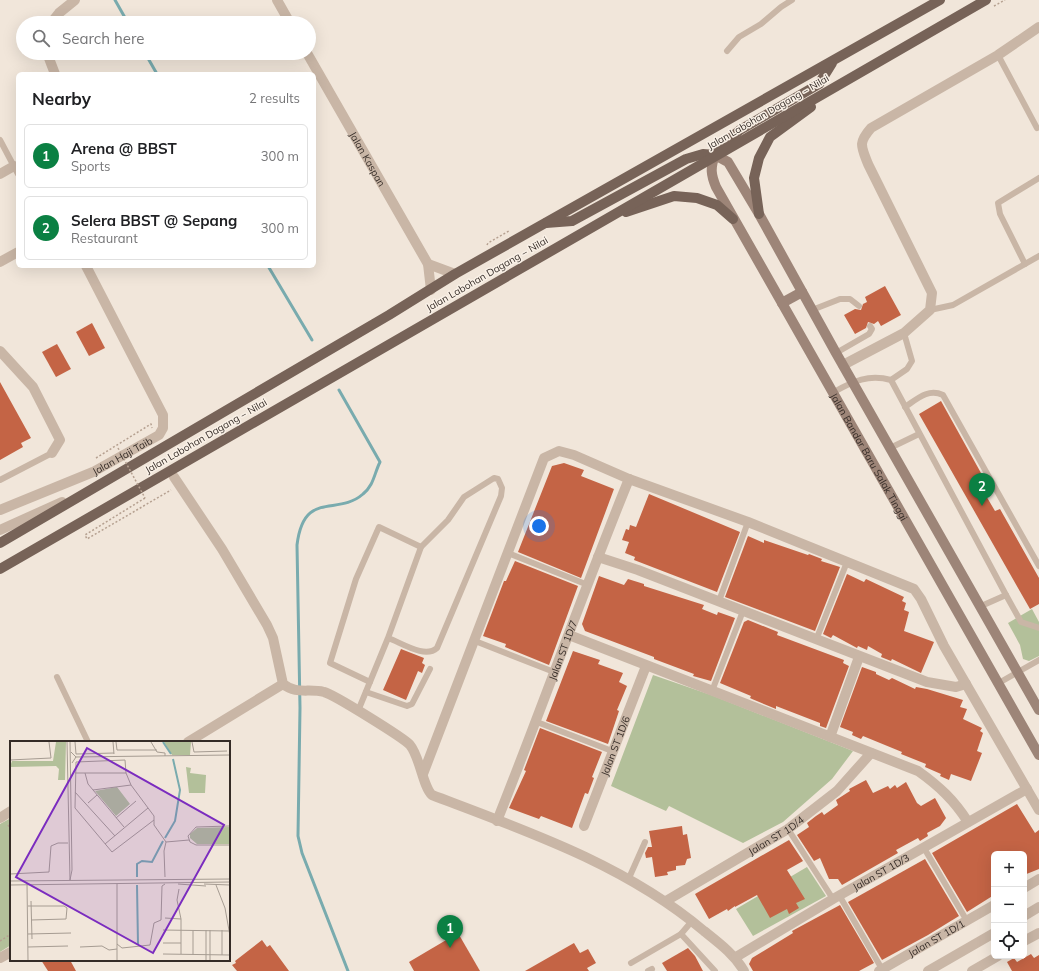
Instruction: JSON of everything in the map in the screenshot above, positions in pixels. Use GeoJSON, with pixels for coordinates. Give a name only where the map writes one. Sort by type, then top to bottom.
{"type":"FeatureCollection","features":[{"type":"Feature","properties":{"kind":"main road","name":"Jalan Labohan Dagang ‒ Nilai"},"geometry":{"type":"LineString","coordinates":[[0,543],[431,290],[455,274],[940,0]]}},
{"type":"Feature","properties":{"kind":"main road","name":"Jalan Labohan Dagang ‒ Nilai"},"geometry":{"type":"LineString","coordinates":[[0,569],[715,155],[986,0]]}},
{"type":"Feature","properties":{"kind":"main road"},"geometry":{"type":"LineString","coordinates":[[715,155],[721,146],[740,130],[819,84],[833,61]]}},
{"type":"Feature","properties":{"kind":"main road"},"geometry":{"type":"LineString","coordinates":[[759,214],[754,178],[759,158],[770,137],[838,86]]}},
{"type":"Feature","properties":{"kind":"main road"},"geometry":{"type":"LineString","coordinates":[[542,224],[572,221],[686,159],[703,154],[715,155],[728,162],[759,214],[836,353],[1039,710]]}},
{"type":"Feature","properties":{"kind":"main road","name":"Jalan Bandar Baru Salak Tinggi"},"geometry":{"type":"LineString","coordinates":[[715,155],[710,168],[711,176],[733,219],[834,392],[997,684],[1039,755]]}},
{"type":"Feature","properties":{"kind":"main road"},"geometry":{"type":"LineString","coordinates":[[579,234],[630,210],[674,196],[697,198],[717,205],[733,219]]}},
{"type":"Feature","properties":{"kind":"main road"},"geometry":{"type":"LineString","coordinates":[[782,302],[802,292]]}},
{"type":"Feature","properties":{"kind":"street"},"geometry":{"type":"LineString","coordinates":[[56,16],[59,12],[76,0]]}},
{"type":"Feature","properties":{"kind":"street"},"geometry":{"type":"LineString","coordinates":[[277,0],[286,16]]}},
{"type":"Feature","properties":{"kind":"street"},"geometry":{"type":"LineString","coordinates":[[843,365],[904,334],[930,310],[932,293],[868,164],[862,146],[862,139],[871,128],[998,55],[1039,27]]}},
{"type":"Feature","properties":{"kind":"street"},"geometry":{"type":"LineString","coordinates":[[50,60],[54,72]]}},
{"type":"Feature","properties":{"kind":"street","name":"Jalan Kaspan"},"geometry":{"type":"LineString","coordinates":[[311,60],[428,264]]}},
{"type":"Feature","properties":{"kind":"street"},"geometry":{"type":"LineString","coordinates":[[0,174],[16,170]]}},
{"type":"Feature","properties":{"kind":"street"},"geometry":{"type":"LineString","coordinates":[[0,262],[16,253]]}},
{"type":"Feature","properties":{"kind":"street"},"geometry":{"type":"LineString","coordinates":[[431,290],[428,264],[455,274]]}},
{"type":"Feature","properties":{"kind":"street","name":"Jalan Haji Taib"},"geometry":{"type":"LineString","coordinates":[[0,510],[93,472],[159,435],[163,428],[163,415],[87,268]]}},
{"type":"Feature","properties":{"kind":"street"},"geometry":{"type":"LineString","coordinates":[[0,351],[32,387],[60,440],[52,453]]}},
{"type":"Feature","properties":{"kind":"street"},"geometry":{"type":"LineString","coordinates":[[423,774],[544,458],[559,452],[574,455],[629,479],[748,522],[914,589],[921,599],[944,646],[1039,810]]}},
{"type":"Feature","properties":{"kind":"street","name":"Jalan ST 1D/7"},"geometry":{"type":"LineString","coordinates":[[497,821],[537,722],[554,672],[629,479]]}},
{"type":"Feature","properties":{"kind":"street"},"geometry":{"type":"LineString","coordinates":[[177,481],[222,549],[267,625],[273,638],[282,684],[290,690],[324,692],[358,711],[409,745],[423,774],[428,792],[432,795],[574,852],[629,878],[666,901],[692,921],[736,957],[744,971]]}},
{"type":"Feature","properties":{"kind":"street"},"geometry":{"type":"LineString","coordinates":[[0,530],[87,491]]}},
{"type":"Feature","properties":{"kind":"street"},"geometry":{"type":"LineString","coordinates":[[598,556],[719,601],[859,657],[927,682],[956,687],[966,684]]}},
{"type":"Feature","properties":{"kind":"street"},"geometry":{"type":"LineString","coordinates":[[569,635],[918,771],[956,803],[968,822]]}},
{"type":"Feature","properties":{"kind":"street"},"geometry":{"type":"LineString","coordinates":[[830,737],[859,657]]}},
{"type":"Feature","properties":{"kind":"street","name":"Jalan ST 1D/6"},"geometry":{"type":"LineString","coordinates":[[584,826],[646,666]]}},
{"type":"Feature","properties":{"kind":"street"},"geometry":{"type":"LineString","coordinates":[[190,741],[282,684]]}},
{"type":"Feature","properties":{"kind":"street","name":"Jalan ST 1D/4"},"geometry":{"type":"LineString","coordinates":[[666,901],[788,828],[837,791],[871,753]]}},
{"type":"Feature","properties":{"kind":"street","name":"Jalan ST 1D/3"},"geometry":{"type":"LineString","coordinates":[[736,957],[836,897],[1027,789]]}},
{"type":"Feature","properties":{"kind":"street"},"geometry":{"type":"LineString","coordinates":[[0,818],[10,812]]}},
{"type":"Feature","properties":{"kind":"street"},"geometry":{"type":"LineString","coordinates":[[1026,887],[1039,879]]}},
{"type":"Feature","properties":{"kind":"street","name":"Jalan ST 1D/1"},"geometry":{"type":"LineString","coordinates":[[880,970],[991,907]]}},
{"type":"Feature","properties":{"kind":"street"},"geometry":{"type":"LineString","coordinates":[[1027,914],[1039,907]]}},
{"type":"Feature","properties":{"kind":"street"},"geometry":{"type":"LineString","coordinates":[[1027,939],[1039,933]]}},
{"type":"Feature","properties":{"kind":"street"},"geometry":{"type":"LineString","coordinates":[[928,971],[991,935]]}},
{"type":"Feature","properties":{"kind":"street"},"geometry":{"type":"LineString","coordinates":[[0,958],[10,953]]}},
{"type":"Feature","properties":{"kind":"street"},"geometry":{"type":"LineString","coordinates":[[972,971],[993,959]]}},
{"type":"Feature","properties":{"kind":"lane"},"geometry":{"type":"LineString","coordinates":[[727,51],[739,37],[761,24],[781,6],[792,0]]}},
{"type":"Feature","properties":{"kind":"lane"},"geometry":{"type":"LineString","coordinates":[[998,55],[1037,128]]}},
{"type":"Feature","properties":{"kind":"lane"},"geometry":{"type":"LineString","coordinates":[[0,140],[16,170]]}},
{"type":"Feature","properties":{"kind":"lane"},"geometry":{"type":"LineString","coordinates":[[1025,264],[1000,214],[998,203],[1039,178]]}},
{"type":"Feature","properties":{"kind":"lane"},"geometry":{"type":"LineString","coordinates":[[930,310],[953,305],[1039,256]]}},
{"type":"Feature","properties":{"kind":"lane"},"geometry":{"type":"LineString","coordinates":[[812,310],[840,300],[850,299],[859,306]]}},
{"type":"Feature","properties":{"kind":"lane"},"geometry":{"type":"LineString","coordinates":[[836,353],[869,334],[872,329],[870,326]]}},
{"type":"Feature","properties":{"kind":"lane"},"geometry":{"type":"LineString","coordinates":[[834,392],[852,381],[870,377],[891,380],[907,369],[912,361],[904,334]]}},
{"type":"Feature","properties":{"kind":"lane"},"geometry":{"type":"LineString","coordinates":[[891,380],[1021,622],[1039,628]]}},
{"type":"Feature","properties":{"kind":"lane"},"geometry":{"type":"LineString","coordinates":[[905,407],[928,392],[936,392],[943,396],[1039,566]]}},
{"type":"Feature","properties":{"kind":"lane"},"geometry":{"type":"LineString","coordinates":[[890,448],[919,434]]}},
{"type":"Feature","properties":{"kind":"lane"},"geometry":{"type":"LineString","coordinates":[[0,480],[52,453]]}},
{"type":"Feature","properties":{"kind":"lane"},"geometry":{"type":"LineString","coordinates":[[358,711],[388,638],[421,547],[448,520],[464,497],[494,478],[498,478],[502,488],[501,496],[437,648],[433,652],[426,653],[388,638]]}},
{"type":"Feature","properties":{"kind":"lane"},"geometry":{"type":"LineString","coordinates":[[719,601],[748,522]]}},
{"type":"Feature","properties":{"kind":"lane"},"geometry":{"type":"LineString","coordinates":[[370,682],[330,663],[356,579],[379,527],[421,547]]}},
{"type":"Feature","properties":{"kind":"lane"},"geometry":{"type":"LineString","coordinates":[[508,553],[588,585]]}},
{"type":"Feature","properties":{"kind":"lane"},"geometry":{"type":"LineString","coordinates":[[816,640],[847,562]]}},
{"type":"Feature","properties":{"kind":"lane"},"geometry":{"type":"LineString","coordinates":[[980,607],[1006,595]]}},
{"type":"Feature","properties":{"kind":"lane"},"geometry":{"type":"LineString","coordinates":[[712,691],[743,611]]}},
{"type":"Feature","properties":{"kind":"lane"},"geometry":{"type":"LineString","coordinates":[[475,641],[554,672]]}},
{"type":"Feature","properties":{"kind":"lane"},"geometry":{"type":"LineString","coordinates":[[997,684],[1039,660]]}},
{"type":"Feature","properties":{"kind":"lane"},"geometry":{"type":"LineString","coordinates":[[366,692],[407,706],[412,704],[430,669]]}},
{"type":"Feature","properties":{"kind":"lane"},"geometry":{"type":"LineString","coordinates":[[57,677],[88,741]]}},
{"type":"Feature","properties":{"kind":"lane"},"geometry":{"type":"LineString","coordinates":[[537,722],[612,751]]}},
{"type":"Feature","properties":{"kind":"lane"},"geometry":{"type":"LineString","coordinates":[[788,828],[836,897],[880,970]]}},
{"type":"Feature","properties":{"kind":"lane"},"geometry":{"type":"LineString","coordinates":[[629,878],[646,842]]}},
{"type":"Feature","properties":{"kind":"lane"},"geometry":{"type":"LineString","coordinates":[[924,848],[967,921]]}},
{"type":"Feature","properties":{"kind":"lane"},"geometry":{"type":"LineString","coordinates":[[631,963],[681,934],[692,921]]}},
{"type":"Feature","properties":{"kind":"lane"},"geometry":{"type":"LineString","coordinates":[[681,934],[715,971]]}},
{"type":"Feature","properties":{"kind":"path"},"geometry":{"type":"LineString","coordinates":[[118,448],[145,498],[85,535],[87,539],[177,481]]}},
{"type":"Feature","properties":{"kind":"path"},"geometry":{"type":"LineString","coordinates":[[0,941],[10,935]]}},
{"type":"Feature","properties":{"kind":"green space"},"geometry":{"type":"Polygon","coordinates":[[[1032,609],[1039,622],[1039,656],[1029,661],[1023,659],[1020,645],[1008,623],[1032,609]]]}},
{"type":"Feature","properties":{"kind":"green space"},"geometry":{"type":"Polygon","coordinates":[[[653,675],[711,695],[853,751],[832,779],[783,822],[743,843],[669,806],[666,811],[611,786],[653,675]]]}},
{"type":"Feature","properties":{"kind":"green space"},"geometry":{"type":"Polygon","coordinates":[[[10,819],[10,946],[0,952],[0,824],[10,819]]]}},
{"type":"Feature","properties":{"kind":"green space"},"geometry":{"type":"Polygon","coordinates":[[[807,867],[826,896],[753,936],[736,909],[807,867]]]}},
{"type":"Feature","properties":{"kind":"building"},"geometry":{"type":"Polygon","coordinates":[[[885,286],[901,315],[881,326],[878,321],[874,324],[868,322],[866,328],[855,334],[844,315],[855,309],[861,310],[863,304],[867,302],[865,297],[885,286]]]}},
{"type":"Feature","properties":{"kind":"building"},"geometry":{"type":"Polygon","coordinates":[[[92,323],[105,348],[89,356],[76,332],[92,323]]]}},
{"type":"Feature","properties":{"kind":"building"},"geometry":{"type":"Polygon","coordinates":[[[57,344],[71,369],[56,377],[42,352],[57,344]]]}},
{"type":"Feature","properties":{"kind":"building"},"geometry":{"type":"Polygon","coordinates":[[[0,382],[31,438],[21,443],[23,447],[0,460],[0,382]]]}},
{"type":"Feature","properties":{"kind":"building"},"geometry":{"type":"Polygon","coordinates":[[[941,401],[991,491],[985,494],[995,511],[1000,509],[1039,578],[1039,604],[1030,609],[919,414],[941,401]]]}},
{"type":"Feature","properties":{"kind":"building"},"geometry":{"type":"Polygon","coordinates":[[[564,463],[584,470],[581,476],[614,489],[581,578],[518,552],[552,466],[564,463]]]}},
{"type":"Feature","properties":{"kind":"building"},"geometry":{"type":"Polygon","coordinates":[[[649,494],[740,532],[717,592],[634,560],[635,557],[625,553],[629,542],[622,540],[626,529],[629,530],[630,525],[636,527],[649,494]]]}},
{"type":"Feature","properties":{"kind":"building"},"geometry":{"type":"Polygon","coordinates":[[[748,536],[764,543],[764,540],[808,555],[809,554],[822,559],[821,561],[840,567],[815,631],[725,597],[748,536]]]}},
{"type":"Feature","properties":{"kind":"building"},"geometry":{"type":"Polygon","coordinates":[[[515,561],[578,586],[549,665],[505,647],[506,644],[483,636],[504,581],[506,581],[515,561]]]}},
{"type":"Feature","properties":{"kind":"building"},"geometry":{"type":"Polygon","coordinates":[[[847,574],[864,582],[866,579],[904,597],[902,601],[906,603],[904,610],[909,612],[904,631],[934,642],[921,673],[892,659],[891,661],[881,657],[882,654],[868,646],[867,650],[858,646],[857,648],[833,635],[831,638],[823,634],[847,574]]]}},
{"type":"Feature","properties":{"kind":"building"},"geometry":{"type":"Polygon","coordinates":[[[599,576],[624,585],[628,579],[644,584],[644,586],[704,605],[702,609],[717,615],[718,612],[735,618],[711,681],[693,676],[694,674],[654,659],[654,657],[585,631],[582,624],[599,576]]]}},
{"type":"Feature","properties":{"kind":"building"},"geometry":{"type":"Polygon","coordinates":[[[748,620],[778,632],[777,635],[844,660],[843,663],[849,666],[826,728],[820,726],[820,723],[776,706],[776,709],[750,698],[751,696],[720,683],[744,622],[748,620]]]}},
{"type":"Feature","properties":{"kind":"building"},"geometry":{"type":"Polygon","coordinates":[[[401,649],[424,658],[422,663],[425,665],[422,673],[418,671],[406,700],[383,690],[401,649]]]}},
{"type":"Feature","properties":{"kind":"building"},"geometry":{"type":"Polygon","coordinates":[[[573,651],[600,660],[598,664],[623,673],[619,682],[627,686],[617,710],[619,711],[608,744],[546,721],[573,651]]]}},
{"type":"Feature","properties":{"kind":"building"},"geometry":{"type":"Polygon","coordinates":[[[862,667],[876,672],[876,674],[889,680],[892,678],[915,689],[916,687],[927,689],[963,700],[960,707],[967,709],[963,719],[982,728],[980,731],[983,733],[977,751],[982,753],[971,781],[951,774],[949,780],[940,776],[941,774],[925,767],[926,764],[901,754],[902,752],[863,736],[861,739],[852,735],[853,732],[840,727],[862,667]]]}},
{"type":"Feature","properties":{"kind":"building"},"geometry":{"type":"Polygon","coordinates":[[[540,728],[602,752],[592,777],[594,778],[588,794],[585,793],[572,828],[541,816],[539,819],[509,808],[526,771],[524,770],[540,728]]]}},
{"type":"Feature","properties":{"kind":"building"},"geometry":{"type":"Polygon","coordinates":[[[866,780],[873,793],[888,786],[890,789],[895,785],[897,788],[906,782],[917,803],[921,806],[935,798],[946,818],[940,826],[927,833],[928,836],[920,841],[918,838],[896,850],[898,853],[842,885],[838,879],[829,879],[820,858],[814,861],[797,835],[809,827],[807,823],[816,816],[822,812],[824,815],[838,805],[836,800],[850,791],[849,789],[866,780]]]}},
{"type":"Feature","properties":{"kind":"building"},"geometry":{"type":"Polygon","coordinates":[[[1017,804],[1035,833],[1039,830],[1039,869],[1027,874],[1027,851],[991,851],[991,897],[967,912],[932,853],[1017,804]]]}},
{"type":"Feature","properties":{"kind":"building"},"geometry":{"type":"Polygon","coordinates":[[[682,826],[683,835],[687,834],[691,858],[687,859],[685,865],[676,866],[676,870],[667,872],[668,875],[655,877],[652,857],[646,858],[645,853],[648,847],[652,847],[649,831],[682,826]]]}},
{"type":"Feature","properties":{"kind":"building"},"geometry":{"type":"Polygon","coordinates":[[[789,840],[803,861],[787,870],[805,899],[796,903],[799,908],[789,914],[787,909],[770,918],[757,895],[728,911],[727,909],[709,919],[695,894],[789,840]]]}},
{"type":"Feature","properties":{"kind":"building"},"geometry":{"type":"Polygon","coordinates":[[[925,859],[959,916],[882,960],[848,902],[925,859]]]}},
{"type":"Feature","properties":{"kind":"building"},"geometry":{"type":"Polygon","coordinates":[[[840,905],[874,963],[859,971],[753,971],[749,964],[752,958],[793,933],[792,931],[840,905]]]}},
{"type":"Feature","properties":{"kind":"building"},"geometry":{"type":"Polygon","coordinates":[[[458,933],[480,971],[414,971],[409,962],[458,933]]]}},
{"type":"Feature","properties":{"kind":"building"},"geometry":{"type":"Polygon","coordinates":[[[262,940],[267,947],[270,945],[289,971],[237,971],[232,965],[236,963],[235,961],[262,940]]]}},
{"type":"Feature","properties":{"kind":"building"},"geometry":{"type":"Polygon","coordinates":[[[574,943],[580,953],[588,949],[596,963],[587,968],[589,971],[525,971],[574,943]]]}},
{"type":"Feature","properties":{"kind":"building"},"geometry":{"type":"Polygon","coordinates":[[[688,948],[695,956],[703,971],[667,971],[662,963],[688,948]]]}},
{"type":"Feature","properties":{"kind":"building"},"geometry":{"type":"Polygon","coordinates":[[[1031,954],[1034,958],[1039,955],[1039,971],[1012,971],[1007,962],[1015,959],[1017,962],[1022,959],[1027,959],[1027,956],[1031,954]]]}},
{"type":"Feature","properties":{"kind":"building"},"geometry":{"type":"Polygon","coordinates":[[[42,961],[71,961],[76,971],[48,971],[42,961]]]}},
{"type":"Feature","properties":{"kind":"waterway"},"geometry":{"type":"LineString","coordinates":[[115,0],[124,16]]}},
{"type":"Feature","properties":{"kind":"waterway"},"geometry":{"type":"LineString","coordinates":[[149,60],[156,72]]}},
{"type":"Feature","properties":{"kind":"waterway"},"geometry":{"type":"LineString","coordinates":[[269,268],[312,340]]}},
{"type":"Feature","properties":{"kind":"waterway"},"geometry":{"type":"LineString","coordinates":[[339,390],[380,462],[372,483],[363,494],[343,504],[314,510],[307,517],[301,528],[297,545],[300,708],[298,836],[302,853],[348,971]]}},
{"type":"Feature","properties":{"kind":"place","name":"Selera BBST @ Sepang"},"geometry":{"type":"Point","coordinates":[982,506]}},
{"type":"Feature","properties":{"kind":"place","name":"Arena @ BBST"},"geometry":{"type":"Point","coordinates":[450,948]}}]}
